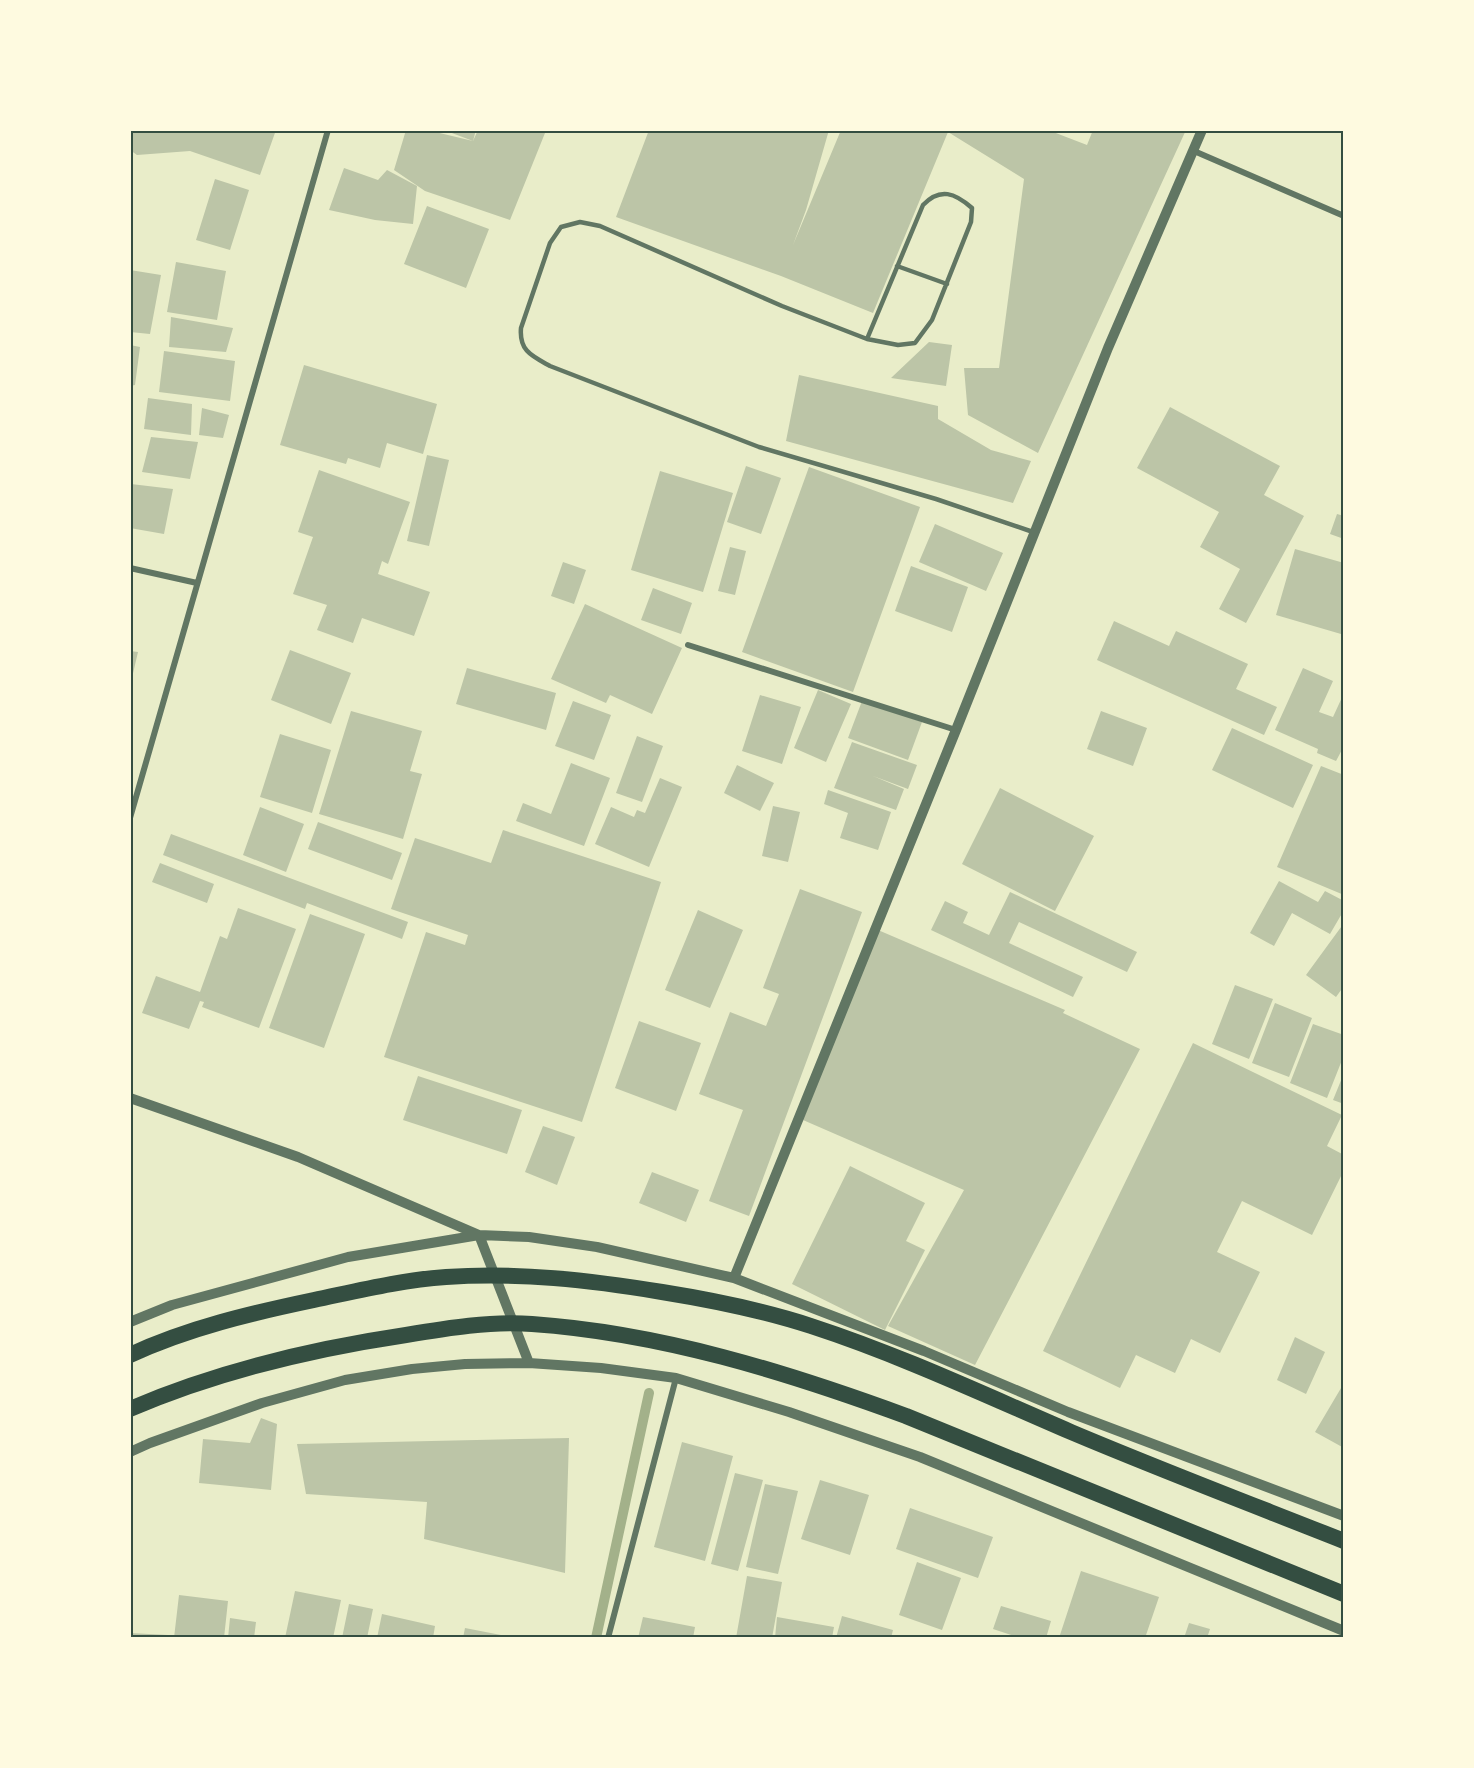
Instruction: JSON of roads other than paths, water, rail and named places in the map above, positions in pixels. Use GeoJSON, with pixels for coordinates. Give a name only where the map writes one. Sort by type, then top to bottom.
{"type":"FeatureCollection","features":[{"type":"Feature","properties":{"kind":"highway"},"geometry":{"type":"LineString","coordinates":[[130,1355],[151,1345],[253,1313],[382,1286],[445,1277],[516,1276],[596,1280],[764,1311],[814,1327],[902,1360],[1079,1435],[1344,1541]]}},
{"type":"Feature","properties":{"kind":"highway"},"geometry":{"type":"LineString","coordinates":[[130,1409],[156,1398],[266,1363],[344,1344],[456,1327],[498,1324],[531,1324],[593,1330],[734,1360],[834,1390],[906,1416],[1344,1594]]}},
{"type":"Feature","properties":{"kind":"street"},"geometry":{"type":"LineString","coordinates":[[130,818],[328,130]]}},
{"type":"Feature","properties":{"kind":"street"},"geometry":{"type":"LineString","coordinates":[[734,1278],[1108,348],[1202,130]]}},
{"type":"Feature","properties":{"kind":"street"},"geometry":{"type":"LineString","coordinates":[[1194,151],[1344,216]]}},
{"type":"Feature","properties":{"kind":"street"},"geometry":{"type":"LineString","coordinates":[[130,568],[197,583]]}},
{"type":"Feature","properties":{"kind":"street"},"geometry":{"type":"LineString","coordinates":[[688,645],[956,730]]}},
{"type":"Feature","properties":{"kind":"street"},"geometry":{"type":"LineString","coordinates":[[130,1098],[298,1157],[479,1235],[529,1363]]}},
{"type":"Feature","properties":{"kind":"street"},"geometry":{"type":"LineString","coordinates":[[130,1322],[172,1305],[348,1257],[479,1235],[529,1237],[597,1247],[734,1278],[924,1351],[1068,1412],[1344,1516]]}},
{"type":"Feature","properties":{"kind":"street"},"geometry":{"type":"LineString","coordinates":[[130,1452],[262,1403],[345,1380],[412,1369],[465,1364],[529,1363],[601,1368],[676,1378],[789,1412],[920,1457],[1344,1631]]}},
{"type":"Feature","properties":{"kind":"street"},"geometry":{"type":"LineString","coordinates":[[608,1638],[676,1378]]}},
{"type":"Feature","properties":{"kind":"lane"},"geometry":{"type":"LineString","coordinates":[[867,339],[922,205],[930,197],[941,194],[959,197],[972,208],[971,222],[932,320],[915,343],[898,345],[867,339],[782,306],[600,226],[579,222],[561,227],[550,243],[521,328],[520,341],[530,356],[550,366],[759,447],[936,499],[1035,533]]}},
{"type":"Feature","properties":{"kind":"lane"},"geometry":{"type":"LineString","coordinates":[[897,266],[947,284]]}},
{"type":"Feature","properties":{"kind":"waterway"},"geometry":{"type":"LineString","coordinates":[[596,1638],[649,1393]]}}]}
